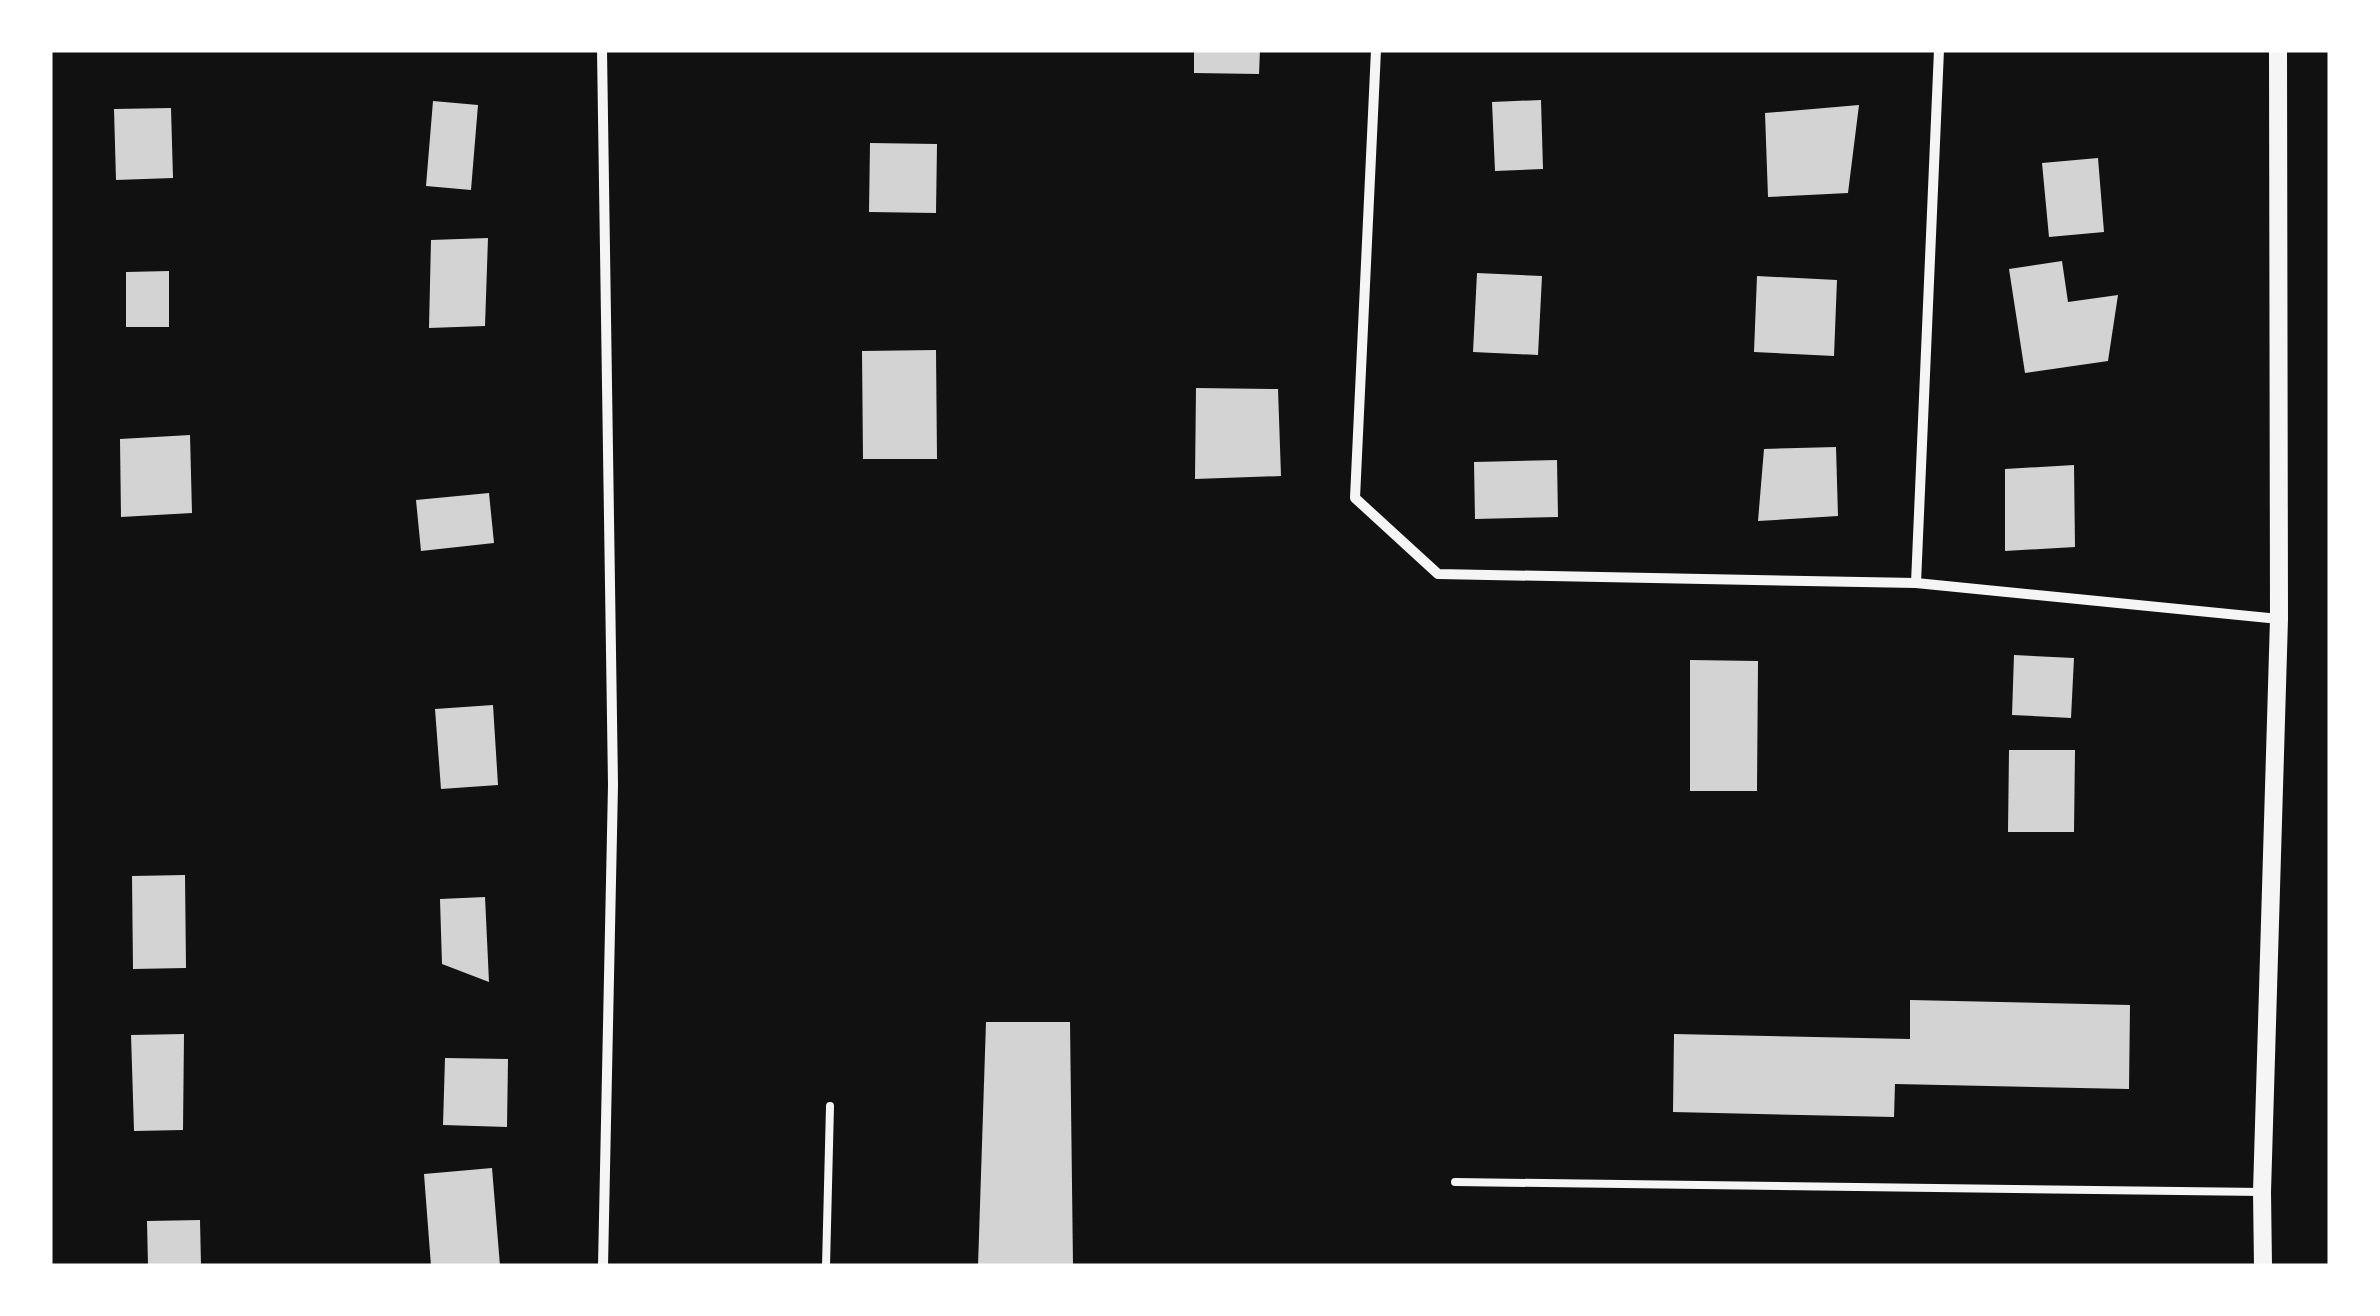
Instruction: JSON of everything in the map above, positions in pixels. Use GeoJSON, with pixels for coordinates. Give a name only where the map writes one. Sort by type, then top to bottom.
{"type":"FeatureCollection","features":[{"type":"Feature","properties":{"kind":"street"},"geometry":{"type":"LineString","coordinates":[[602,50],[612,785],[603,1266]]}},
{"type":"Feature","properties":{"kind":"street"},"geometry":{"type":"LineString","coordinates":[[1376,50],[1355,498],[1438,574],[1916,583],[2279,619]]}},
{"type":"Feature","properties":{"kind":"street"},"geometry":{"type":"LineString","coordinates":[[1916,583],[1939,50]]}},
{"type":"Feature","properties":{"kind":"street"},"geometry":{"type":"LineString","coordinates":[[2263,1266],[2279,619],[2278,50]]}},
{"type":"Feature","properties":{"kind":"lane"},"geometry":{"type":"LineString","coordinates":[[826,1266],[830,1106]]}},
{"type":"Feature","properties":{"kind":"lane"},"geometry":{"type":"LineString","coordinates":[[1455,1182],[2262,1192]]}},
{"type":"Feature","properties":{"kind":"building"},"geometry":{"type":"Polygon","coordinates":[[[1194,50],[1260,50],[1259,74],[1194,73],[1194,50]]]}},
{"type":"Feature","properties":{"kind":"building"},"geometry":{"type":"Polygon","coordinates":[[[1541,100],[1543,169],[1495,171],[1492,102],[1541,100]]]}},
{"type":"Feature","properties":{"kind":"building"},"geometry":{"type":"Polygon","coordinates":[[[433,101],[478,105],[471,190],[426,186],[433,101]]]}},
{"type":"Feature","properties":{"kind":"building"},"geometry":{"type":"Polygon","coordinates":[[[1859,105],[1848,193],[1768,197],[1765,113],[1859,105]]]}},
{"type":"Feature","properties":{"kind":"building"},"geometry":{"type":"Polygon","coordinates":[[[171,108],[173,178],[116,180],[114,109],[171,108]]]}},
{"type":"Feature","properties":{"kind":"building"},"geometry":{"type":"Polygon","coordinates":[[[870,143],[937,144],[936,213],[869,212],[870,143]]]}},
{"type":"Feature","properties":{"kind":"building"},"geometry":{"type":"Polygon","coordinates":[[[2098,158],[2104,232],[2049,237],[2042,163],[2098,158]]]}},
{"type":"Feature","properties":{"kind":"building"},"geometry":{"type":"Polygon","coordinates":[[[488,238],[485,326],[429,328],[431,240],[488,238]]]}},
{"type":"Feature","properties":{"kind":"building"},"geometry":{"type":"Polygon","coordinates":[[[2062,261],[2068,302],[2118,295],[2108,361],[2025,373],[2009,269],[2062,261]]]}},
{"type":"Feature","properties":{"kind":"building"},"geometry":{"type":"Polygon","coordinates":[[[169,271],[169,327],[126,327],[126,272],[169,271]]]}},
{"type":"Feature","properties":{"kind":"building"},"geometry":{"type":"Polygon","coordinates":[[[1477,273],[1542,276],[1538,355],[1473,352],[1477,273]]]}},
{"type":"Feature","properties":{"kind":"building"},"geometry":{"type":"Polygon","coordinates":[[[1757,276],[1837,280],[1834,356],[1754,352],[1757,276]]]}},
{"type":"Feature","properties":{"kind":"building"},"geometry":{"type":"Polygon","coordinates":[[[936,350],[937,459],[863,459],[862,351],[936,350]]]}},
{"type":"Feature","properties":{"kind":"building"},"geometry":{"type":"Polygon","coordinates":[[[1196,388],[1278,389],[1281,476],[1195,479],[1196,388]]]}},
{"type":"Feature","properties":{"kind":"building"},"geometry":{"type":"Polygon","coordinates":[[[190,435],[192,513],[121,517],[120,439],[190,435]]]}},
{"type":"Feature","properties":{"kind":"building"},"geometry":{"type":"Polygon","coordinates":[[[1836,447],[1838,516],[1758,521],[1764,449],[1836,447]]]}},
{"type":"Feature","properties":{"kind":"building"},"geometry":{"type":"Polygon","coordinates":[[[1557,460],[1558,517],[1475,519],[1474,462],[1557,460]]]}},
{"type":"Feature","properties":{"kind":"building"},"geometry":{"type":"Polygon","coordinates":[[[2074,465],[2075,547],[2005,551],[2005,469],[2074,465]]]}},
{"type":"Feature","properties":{"kind":"building"},"geometry":{"type":"Polygon","coordinates":[[[489,493],[494,543],[421,551],[416,500],[489,493]]]}},
{"type":"Feature","properties":{"kind":"building"},"geometry":{"type":"Polygon","coordinates":[[[2014,655],[2074,658],[2071,718],[2012,715],[2014,655]]]}},
{"type":"Feature","properties":{"kind":"building"},"geometry":{"type":"Polygon","coordinates":[[[1690,660],[1758,661],[1757,791],[1690,791],[1690,660]]]}},
{"type":"Feature","properties":{"kind":"building"},"geometry":{"type":"Polygon","coordinates":[[[493,705],[498,785],[441,789],[435,709],[493,705]]]}},
{"type":"Feature","properties":{"kind":"building"},"geometry":{"type":"Polygon","coordinates":[[[2009,750],[2075,750],[2074,832],[2008,832],[2009,750]]]}},
{"type":"Feature","properties":{"kind":"building"},"geometry":{"type":"Polygon","coordinates":[[[185,875],[186,968],[133,969],[132,876],[185,875]]]}},
{"type":"Feature","properties":{"kind":"building"},"geometry":{"type":"Polygon","coordinates":[[[485,897],[489,982],[442,964],[440,899],[485,897]]]}},
{"type":"Feature","properties":{"kind":"building"},"geometry":{"type":"Polygon","coordinates":[[[1910,1000],[2130,1005],[2129,1089],[1895,1084],[1894,1117],[1673,1112],[1674,1034],[1910,1039],[1910,1000]]]}},
{"type":"Feature","properties":{"kind":"building"},"geometry":{"type":"Polygon","coordinates":[[[986,1022],[1070,1022],[1073,1266],[978,1266],[986,1022]]]}},
{"type":"Feature","properties":{"kind":"building"},"geometry":{"type":"Polygon","coordinates":[[[184,1034],[183,1130],[134,1131],[131,1035],[184,1034]]]}},
{"type":"Feature","properties":{"kind":"building"},"geometry":{"type":"Polygon","coordinates":[[[445,1058],[508,1059],[507,1127],[443,1125],[445,1058]]]}},
{"type":"Feature","properties":{"kind":"building"},"geometry":{"type":"Polygon","coordinates":[[[492,1168],[500,1266],[431,1266],[424,1174],[492,1168]]]}},
{"type":"Feature","properties":{"kind":"building"},"geometry":{"type":"Polygon","coordinates":[[[200,1220],[201,1266],[148,1266],[147,1221],[200,1220]]]}}]}
